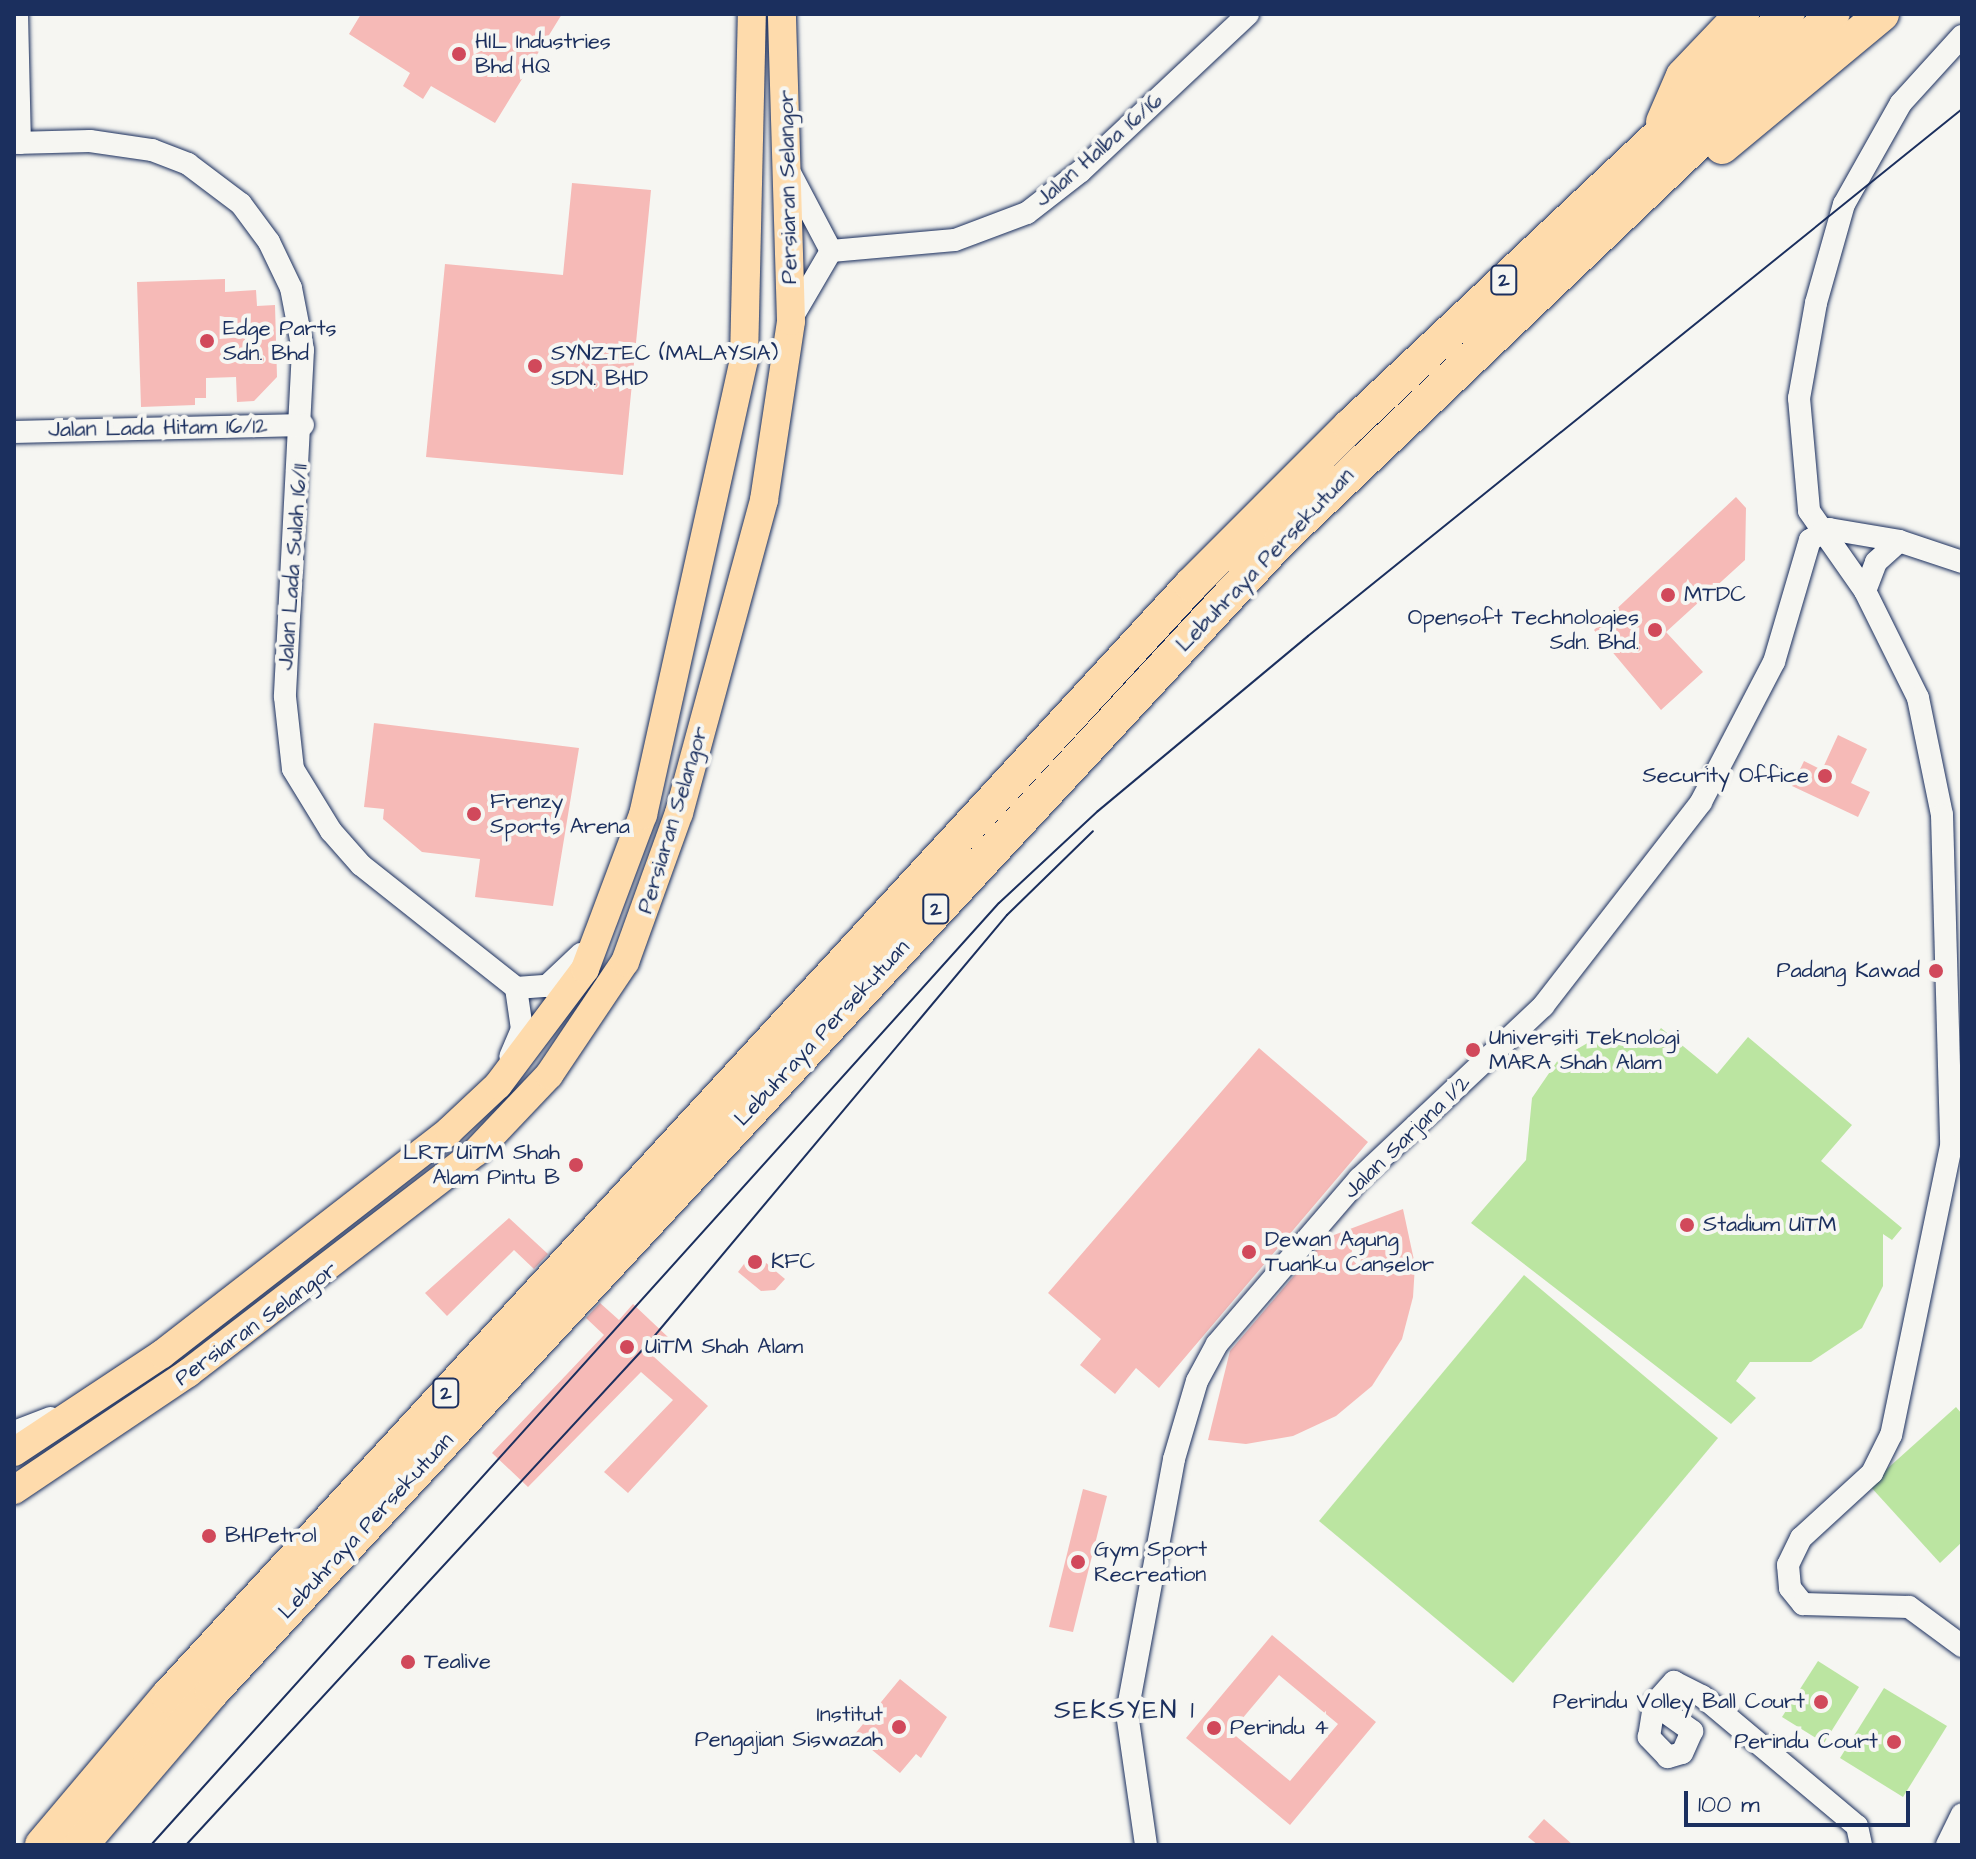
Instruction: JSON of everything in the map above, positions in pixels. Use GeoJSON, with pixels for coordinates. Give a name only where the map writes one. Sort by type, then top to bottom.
{"type":"FeatureCollection","features":[{"type":"Feature","properties":{"kind":"highway"},"geometry":{"type":"LineString","coordinates":[[1659,133],[1683,76],[1742,14]]}},
{"type":"Feature","properties":{"kind":"highway","name":"Lebuhraya Persekutuan"},"geometry":{"type":"LineString","coordinates":[[42,1845],[168,1696],[1191,585],[1659,133],[1788,14]]}},
{"type":"Feature","properties":{"kind":"highway","name":"Lebuhraya Persekutuan"},"geometry":{"type":"LineString","coordinates":[[81,1845],[234,1669],[1239,585],[1382,442],[1502,335],[1833,14]]}},
{"type":"Feature","properties":{"kind":"highway"},"geometry":{"type":"LineString","coordinates":[[1502,335],[1882,14]]}},
{"type":"Feature","properties":{"kind":"main road","name":"Persiaran Selangor"},"geometry":{"type":"LineString","coordinates":[[14,1452],[105,1393],[354,1209],[498,1085],[585,969],[613,904],[643,815],[744,360],[752,14]]}},
{"type":"Feature","properties":{"kind":"main road","name":"Persiaran Selangor"},"geometry":{"type":"LineString","coordinates":[[14,1490],[111,1429],[343,1260],[476,1152],[549,1075],[593,1015],[637,935],[679,813],[764,500],[791,321],[782,14]]}},
{"type":"Feature","properties":{"kind":"street"},"geometry":{"type":"LineString","coordinates":[[17,14],[17,143]]}},
{"type":"Feature","properties":{"kind":"street","name":"Jalan Halba 16/16"},"geometry":{"type":"LineString","coordinates":[[831,251],[955,240],[1027,213],[1081,171],[1248,14]]}},
{"type":"Feature","properties":{"kind":"street"},"geometry":{"type":"LineString","coordinates":[[1962,36],[1901,103],[1844,204],[1816,303],[1799,398],[1809,511],[1820,532],[1865,591],[1918,698],[1942,815],[1951,1146],[1891,1435],[1872,1473],[1801,1538],[1788,1565],[1790,1588],[1803,1604],[1909,1607],[1962,1646]]}},
{"type":"Feature","properties":{"kind":"street","name":"Jalan Lada Sulah 16/11"},"geometry":{"type":"LineString","coordinates":[[17,143],[90,141],[152,150],[188,164],[241,204],[291,288],[303,350],[303,425],[285,697],[293,769],[331,831],[361,865],[516,988]]}},
{"type":"Feature","properties":{"kind":"street"},"geometry":{"type":"LineString","coordinates":[[788,168],[831,251],[791,321]]}},
{"type":"Feature","properties":{"kind":"street","name":"Jalan Lada Hitam 16/12"},"geometry":{"type":"LineString","coordinates":[[14,432],[303,425]]}},
{"type":"Feature","properties":{"kind":"street"},"geometry":{"type":"LineString","coordinates":[[1820,532],[1899,541],[1962,562]]}},
{"type":"Feature","properties":{"kind":"street","name":"Jalan Sarjana 1/2"},"geometry":{"type":"LineString","coordinates":[[1146,1845],[1127,1713],[1146,1588],[1197,1381],[1217,1344],[1359,1179],[1543,1006],[1701,802],[1758,699],[1790,613],[1804,551],[1820,532]]}},
{"type":"Feature","properties":{"kind":"street"},"geometry":{"type":"LineString","coordinates":[[1865,591],[1876,562],[1899,541]]}},
{"type":"Feature","properties":{"kind":"street"},"geometry":{"type":"LineString","coordinates":[[498,1085],[522,1029],[516,988],[547,986],[564,975],[613,904]]}},
{"type":"Feature","properties":{"kind":"street"},"geometry":{"type":"LineString","coordinates":[[14,1432],[105,1393]]}},
{"type":"Feature","properties":{"kind":"street"},"geometry":{"type":"LineString","coordinates":[[1654,1704],[1674,1682],[1702,1696],[1857,1826],[1861,1845]]}},
{"type":"Feature","properties":{"kind":"street"},"geometry":{"type":"LineString","coordinates":[[1947,1845],[1962,1814]]}},
{"type":"Feature","properties":{"kind":"green space","name":"Stadium UiTM"},"geometry":{"type":"Polygon","coordinates":[[[1661,1028],[1717,1074],[1748,1037],[1852,1125],[1821,1161],[1902,1228],[1892,1240],[1883,1234],[1883,1286],[1862,1328],[1811,1362],[1750,1362],[1736,1381],[1756,1398],[1731,1424],[1471,1223],[1526,1160],[1532,1098],[1558,1060],[1598,1037],[1655,1036],[1661,1028]]]}},
{"type":"Feature","properties":{"kind":"green space"},"geometry":{"type":"Polygon","coordinates":[[[1524,1275],[1718,1438],[1513,1683],[1319,1521],[1524,1275]]]}},
{"type":"Feature","properties":{"kind":"green space"},"geometry":{"type":"Polygon","coordinates":[[[1956,1407],[1962,1414],[1962,1542],[1940,1563],[1869,1485],[1956,1407]]]}},
{"type":"Feature","properties":{"kind":"green space","name":"Perindu Volley Ball Court"},"geometry":{"type":"Polygon","coordinates":[[[1818,1661],[1859,1687],[1824,1743],[1782,1717],[1818,1661]]]}},
{"type":"Feature","properties":{"kind":"green space","name":"Perindu Court"},"geometry":{"type":"Polygon","coordinates":[[[1884,1688],[1947,1726],[1903,1797],[1840,1758],[1884,1688]]]}},
{"type":"Feature","properties":{"kind":"building","name":"HIL Industries Bhd HQ"},"geometry":{"type":"Polygon","coordinates":[[[361,14],[562,14],[495,123],[431,86],[423,99],[403,86],[410,73],[349,34],[361,14]]]}},
{"type":"Feature","properties":{"kind":"building","name":"SYNZTEC (MALAYSIA) SDN. BHD"},"geometry":{"type":"Polygon","coordinates":[[[572,183],[651,190],[623,475],[426,457],[445,264],[563,275],[572,183]]]}},
{"type":"Feature","properties":{"kind":"building","name":"Edge Parts Sdn. Bhd"},"geometry":{"type":"Polygon","coordinates":[[[225,279],[225,292],[256,290],[257,306],[275,305],[277,377],[254,401],[237,402],[236,377],[206,378],[206,398],[195,398],[195,405],[141,407],[137,282],[225,279]]]}},
{"type":"Feature","properties":{"kind":"building","name":"MTDC"},"geometry":{"type":"Polygon","coordinates":[[[1736,497],[1746,508],[1745,560],[1666,632],[1703,672],[1661,710],[1594,630],[1736,497]]]}},
{"type":"Feature","properties":{"kind":"building","name":"Frenzy Sports Arena"},"geometry":{"type":"Polygon","coordinates":[[[374,723],[579,748],[553,906],[475,897],[480,859],[422,852],[383,819],[384,809],[364,807],[374,723]]]}},
{"type":"Feature","properties":{"kind":"building","name":"Security Office"},"geometry":{"type":"Polygon","coordinates":[[[1838,735],[1867,749],[1851,783],[1870,792],[1858,817],[1792,786],[1804,761],[1822,770],[1838,735]]]}},
{"type":"Feature","properties":{"kind":"building"},"geometry":{"type":"Polygon","coordinates":[[[1259,1048],[1368,1142],[1159,1388],[1136,1368],[1115,1394],[1080,1365],[1101,1339],[1048,1293],[1259,1048]]]}},
{"type":"Feature","properties":{"kind":"building"},"geometry":{"type":"Polygon","coordinates":[[[1403,1209],[1415,1265],[1413,1297],[1402,1339],[1372,1386],[1336,1416],[1293,1436],[1246,1444],[1208,1440],[1230,1351],[1326,1238],[1403,1209]]]}},
{"type":"Feature","properties":{"kind":"building"},"geometry":{"type":"Polygon","coordinates":[[[509,1218],[548,1254],[534,1269],[514,1250],[447,1316],[425,1293],[509,1218]]]}},
{"type":"Feature","properties":{"kind":"building","name":"KFC"},"geometry":{"type":"Polygon","coordinates":[[[753,1252],[785,1279],[775,1290],[761,1291],[738,1272],[753,1252]]]}},
{"type":"Feature","properties":{"kind":"building","name":"UiTM Shah Alam"},"geometry":{"type":"Polygon","coordinates":[[[600,1303],[619,1320],[633,1304],[669,1338],[653,1356],[708,1406],[628,1493],[604,1472],[673,1400],[641,1372],[528,1487],[492,1453],[604,1335],[586,1318],[600,1303]]]}},
{"type":"Feature","properties":{"kind":"building","name":"Gym Sport Recreation"},"geometry":{"type":"Polygon","coordinates":[[[1083,1489],[1107,1496],[1073,1632],[1049,1627],[1083,1489]]]}},
{"type":"Feature","properties":{"kind":"building","name":"Perindu 4"},"geometry":{"type":"Polygon","coordinates":[[[1272,1635],[1376,1722],[1290,1825],[1186,1738],[1272,1635]],[[1279,1675],[1231,1732],[1290,1781],[1338,1724],[1279,1675]]]}},
{"type":"Feature","properties":{"kind":"building","name":"Institut Pengajian Siswazah"},"geometry":{"type":"Polygon","coordinates":[[[900,1679],[947,1717],[921,1758],[916,1754],[900,1773],[854,1735],[900,1679]]]}},
{"type":"Feature","properties":{"kind":"building"},"geometry":{"type":"Polygon","coordinates":[[[1544,1819],[1573,1845],[1538,1845],[1528,1837],[1544,1819]]]}},
{"type":"Feature","properties":{"kind":"tram line"},"geometry":{"type":"LineString","coordinates":[[151,1845],[999,903],[1098,811],[1308,636],[1962,109]]}},
{"type":"Feature","properties":{"kind":"tram line"},"geometry":{"type":"LineString","coordinates":[[186,1845],[646,1346],[1007,915],[1093,831]]}},
{"type":"Feature","properties":{"kind":"place","name":"HIL Industries Bhd HQ"},"geometry":{"type":"Point","coordinates":[459,54]}},
{"type":"Feature","properties":{"kind":"place","name":"Edge Parts Sdn. Bhd"},"geometry":{"type":"Point","coordinates":[207,341]}},
{"type":"Feature","properties":{"kind":"place","name":"SYNZTEC (MALAYSIA) SDN. BHD"},"geometry":{"type":"Point","coordinates":[535,366]}},
{"type":"Feature","properties":{"kind":"place","name":"MTDC"},"geometry":{"type":"Point","coordinates":[1668,595]}},
{"type":"Feature","properties":{"kind":"place","name":"Opensoft Technologies Sdn. Bhd."},"geometry":{"type":"Point","coordinates":[1655,630]}},
{"type":"Feature","properties":{"kind":"place","name":"Security Office"},"geometry":{"type":"Point","coordinates":[1825,776]}},
{"type":"Feature","properties":{"kind":"place","name":"Frenzy Sports Arena"},"geometry":{"type":"Point","coordinates":[474,814]}},
{"type":"Feature","properties":{"kind":"place","name":"Padang Kawad"},"geometry":{"type":"Point","coordinates":[1936,971]}},
{"type":"Feature","properties":{"kind":"place","name":"Universiti Teknologi MARA Shah Alam"},"geometry":{"type":"Point","coordinates":[1473,1050]}},
{"type":"Feature","properties":{"kind":"place","name":"LRT UiTM Shah Alam Pintu B"},"geometry":{"type":"Point","coordinates":[576,1165]}},
{"type":"Feature","properties":{"kind":"place","name":"Stadium UiTM"},"geometry":{"type":"Point","coordinates":[1687,1225]}},
{"type":"Feature","properties":{"kind":"place","name":"Dewan Agung Tuanku Canselor"},"geometry":{"type":"Point","coordinates":[1249,1252]}},
{"type":"Feature","properties":{"kind":"place","name":"KFC"},"geometry":{"type":"Point","coordinates":[755,1262]}},
{"type":"Feature","properties":{"kind":"place","name":"UiTM Shah Alam"},"geometry":{"type":"Point","coordinates":[627,1347]}},
{"type":"Feature","properties":{"kind":"place","name":"BHPetrol"},"geometry":{"type":"Point","coordinates":[209,1536]}},
{"type":"Feature","properties":{"kind":"place","name":"Gym Sport Recreation"},"geometry":{"type":"Point","coordinates":[1078,1562]}},
{"type":"Feature","properties":{"kind":"place","name":"Tealive"},"geometry":{"type":"Point","coordinates":[408,1662]}},
{"type":"Feature","properties":{"kind":"place","name":"Perindu Volley Ball Court"},"geometry":{"type":"Point","coordinates":[1821,1702]}},
{"type":"Feature","properties":{"kind":"place","name":"Institut Pengajian Siswazah"},"geometry":{"type":"Point","coordinates":[899,1727]}},
{"type":"Feature","properties":{"kind":"place","name":"Perindu 4"},"geometry":{"type":"Point","coordinates":[1214,1728]}},
{"type":"Feature","properties":{"kind":"place","name":"Perindu Court"},"geometry":{"type":"Point","coordinates":[1894,1742]}},
{"type":"Feature","properties":{"kind":"district","name":"SEKSYEN 1"},"geometry":{"type":"Point","coordinates":[1125,1711]}}]}
